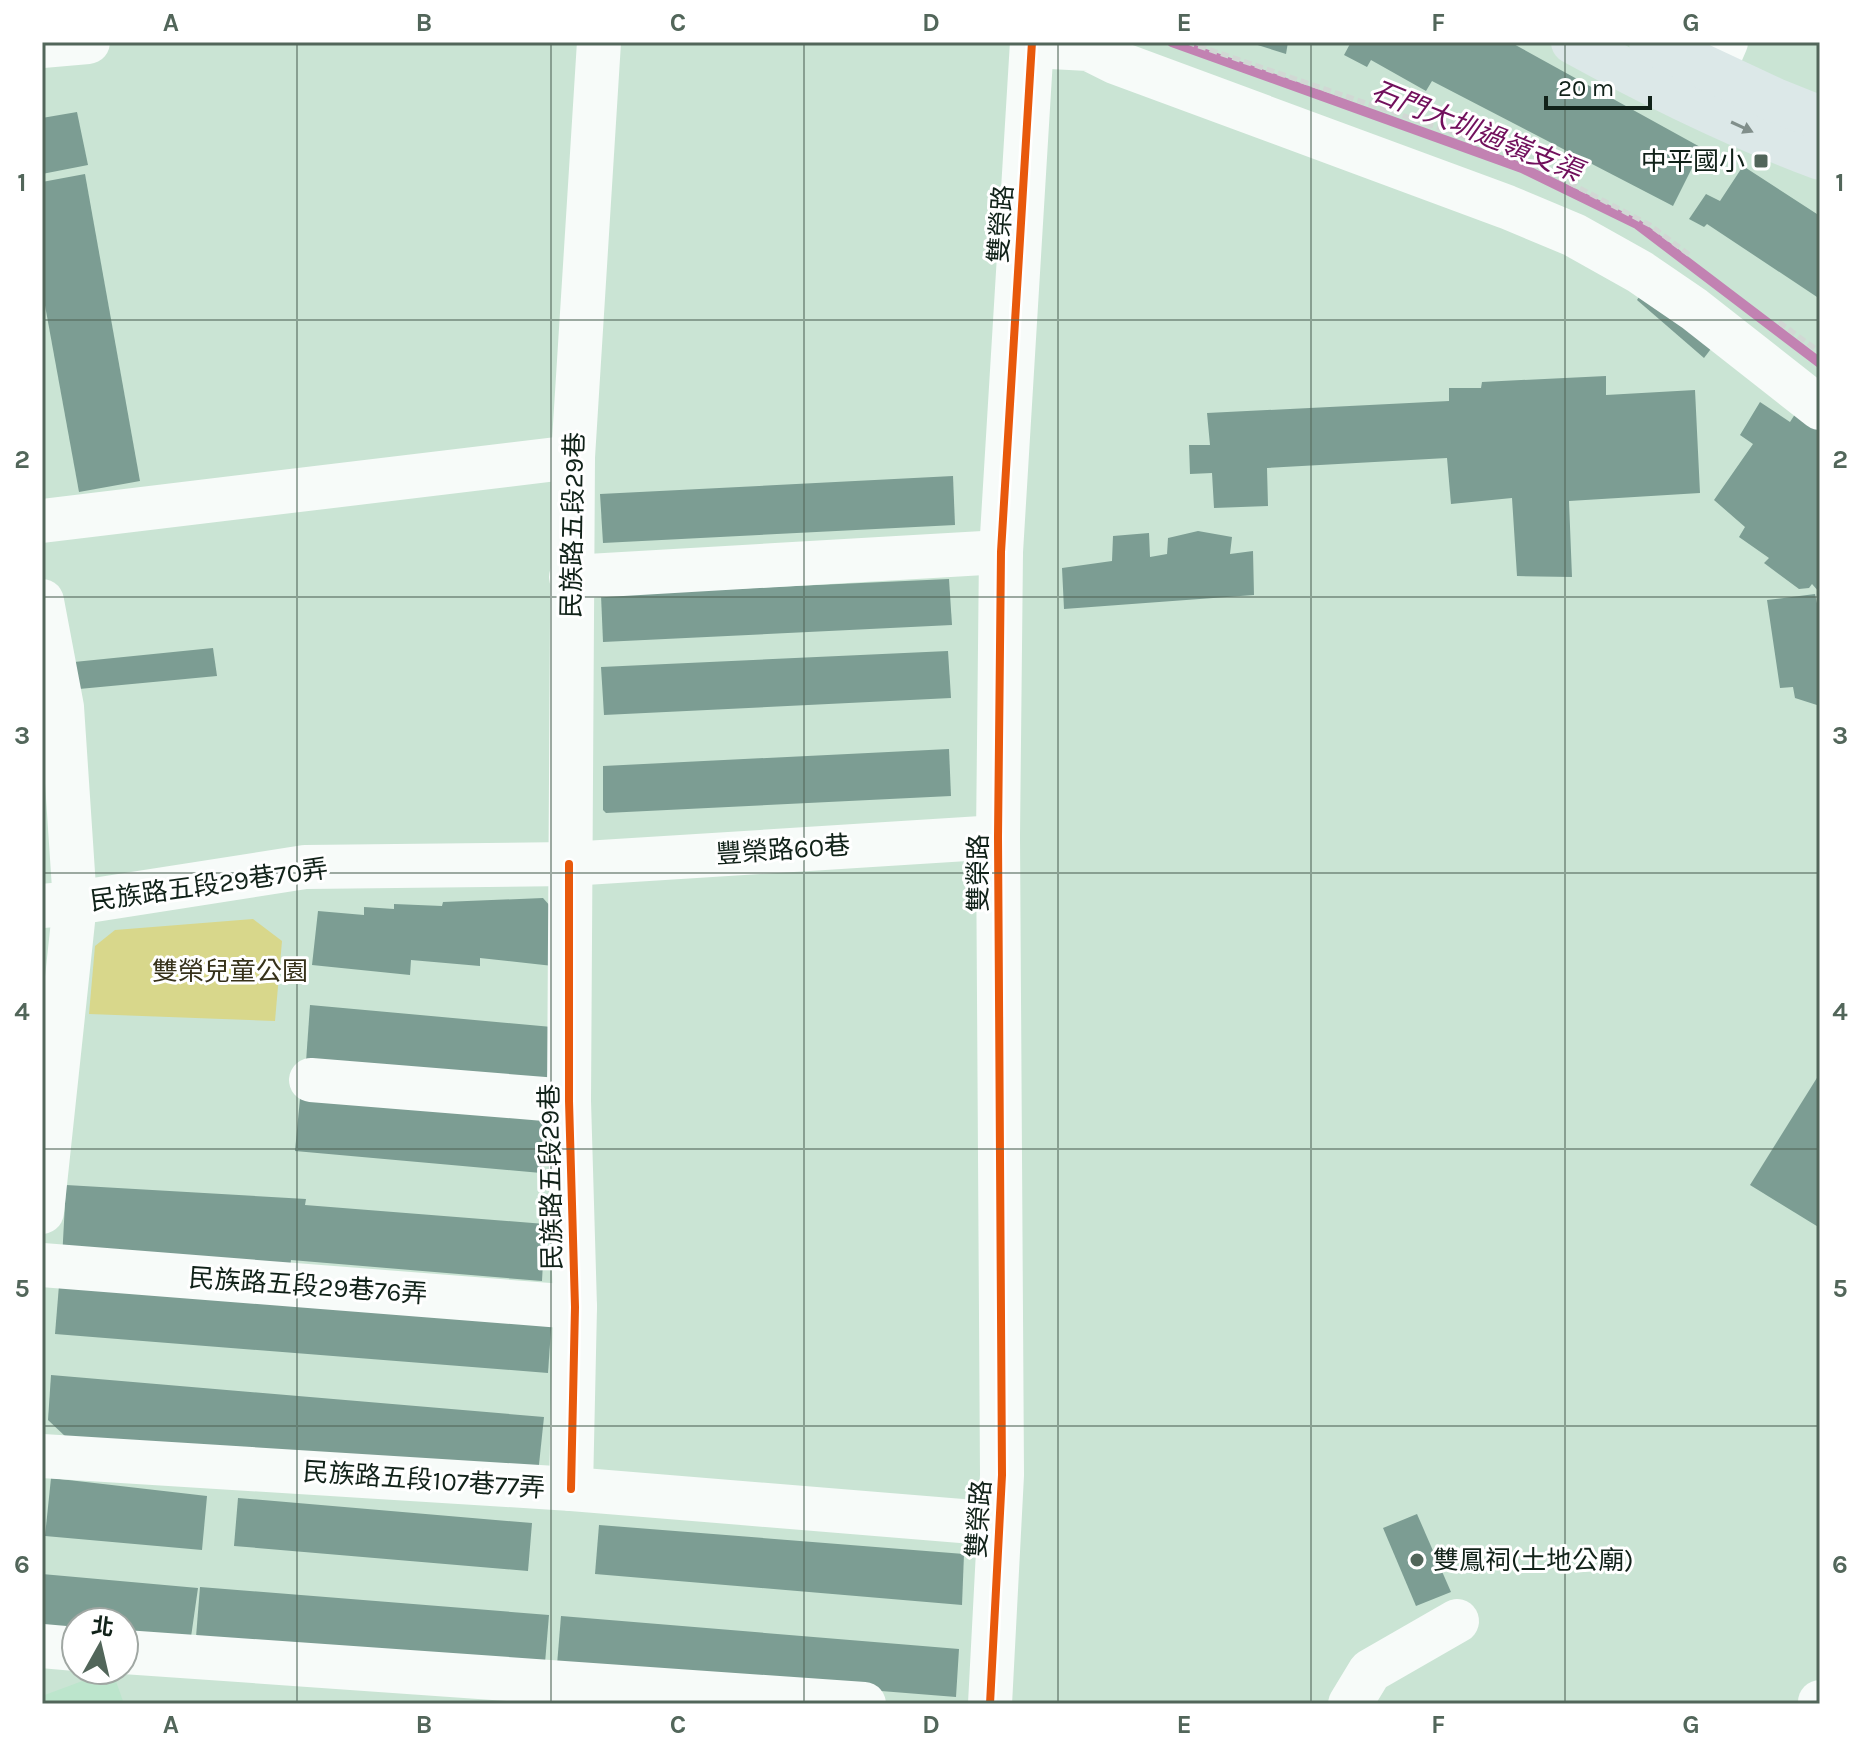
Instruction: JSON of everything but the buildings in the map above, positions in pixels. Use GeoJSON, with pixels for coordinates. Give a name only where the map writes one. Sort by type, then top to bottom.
{"type":"FeatureCollection","features":[{"type":"Feature","properties":{"kind":"main road"},"geometry":{"type":"LineString","coordinates":[[1573,42],[1637,77],[1713,73]]}},
{"type":"Feature","properties":{"kind":"main road"},"geometry":{"type":"LineString","coordinates":[[1651,42],[1713,73],[1820,118]]}},
{"type":"Feature","properties":{"kind":"main road"},"geometry":{"type":"LineString","coordinates":[[1713,73],[1760,135],[1820,158]]}},
{"type":"Feature","properties":{"kind":"street"},"geometry":{"type":"LineString","coordinates":[[42,46],[88,42]]}},
{"type":"Feature","properties":{"kind":"street","name":"民族路五段29巷"},"geometry":{"type":"LineString","coordinates":[[571,1489],[575,1307],[569,1101],[573,457],[599,42]]}},
{"type":"Feature","properties":{"kind":"street"},"geometry":{"type":"LineString","coordinates":[[1032,44],[1089,49],[1115,62],[1507,207],[1574,235],[1640,272],[1694,309],[1820,408]]}},
{"type":"Feature","properties":{"kind":"street","name":"雙榮路"},"geometry":{"type":"LineString","coordinates":[[990,1704],[1002,1475],[998,837],[1001,552],[1032,44]]}},
{"type":"Feature","properties":{"kind":"street"},"geometry":{"type":"LineString","coordinates":[[42,521],[573,457]]}},
{"type":"Feature","properties":{"kind":"street"},"geometry":{"type":"LineString","coordinates":[[571,577],[1001,552]]}},
{"type":"Feature","properties":{"kind":"street"},"geometry":{"type":"LineString","coordinates":[[42,601],[52,708],[58,904],[42,1202]]}},
{"type":"Feature","properties":{"kind":"street","name":"豐榮路60巷"},"geometry":{"type":"LineString","coordinates":[[569,864],[998,837]]}},
{"type":"Feature","properties":{"kind":"street","name":"民族路五段29巷70弄"},"geometry":{"type":"LineString","coordinates":[[58,904],[305,867],[569,864]]}},
{"type":"Feature","properties":{"kind":"street"},"geometry":{"type":"LineString","coordinates":[[311,1080],[569,1101]]}},
{"type":"Feature","properties":{"kind":"street","name":"民族路五段29巷76弄"},"geometry":{"type":"LineString","coordinates":[[42,1265],[575,1307]]}},
{"type":"Feature","properties":{"kind":"street","name":"民族路五段107巷77弄"},"geometry":{"type":"LineString","coordinates":[[42,1456],[571,1489],[998,1524]]}},
{"type":"Feature","properties":{"kind":"street"},"geometry":{"type":"LineString","coordinates":[[1350,1704],[1370,1671],[1457,1621]]}},
{"type":"Feature","properties":{"kind":"street"},"geometry":{"type":"LineString","coordinates":[[140,1653],[864,1704]]}},
{"type":"Feature","properties":{"kind":"shaded area"},"geometry":{"type":"Polygon","coordinates":[[[69,1686],[118,1686],[124,1704],[42,1704],[42,1696],[69,1686]]]}},
{"type":"Feature","properties":{"kind":"green space","name":"雙榮兒童公園"},"geometry":{"type":"Polygon","coordinates":[[[253,919],[282,941],[275,1021],[89,1014],[95,946],[115,930],[253,919]]]}},
{"type":"Feature","properties":{"kind":"waterway","name":"石門大圳過嶺支渠"},"geometry":{"type":"LineString","coordinates":[[1172,42],[1522,168],[1637,224],[1820,363]]}},
{"type":"Feature","properties":{"kind":"cycle path"},"geometry":{"type":"LineString","coordinates":[[990,1704],[1002,1475],[998,837],[1001,552],[1032,42]]}},
{"type":"Feature","properties":{"kind":"cycle path"},"geometry":{"type":"LineString","coordinates":[[569,864],[569,1101],[575,1307],[571,1489]]}},
{"type":"Feature","properties":{"kind":"place","name":"中平國小"},"geometry":{"type":"Point","coordinates":[1761,161]}},
{"type":"Feature","properties":{"kind":"place","name":"雙鳳祠(土地公廟)"},"geometry":{"type":"Point","coordinates":[1417,1560]}}]}
